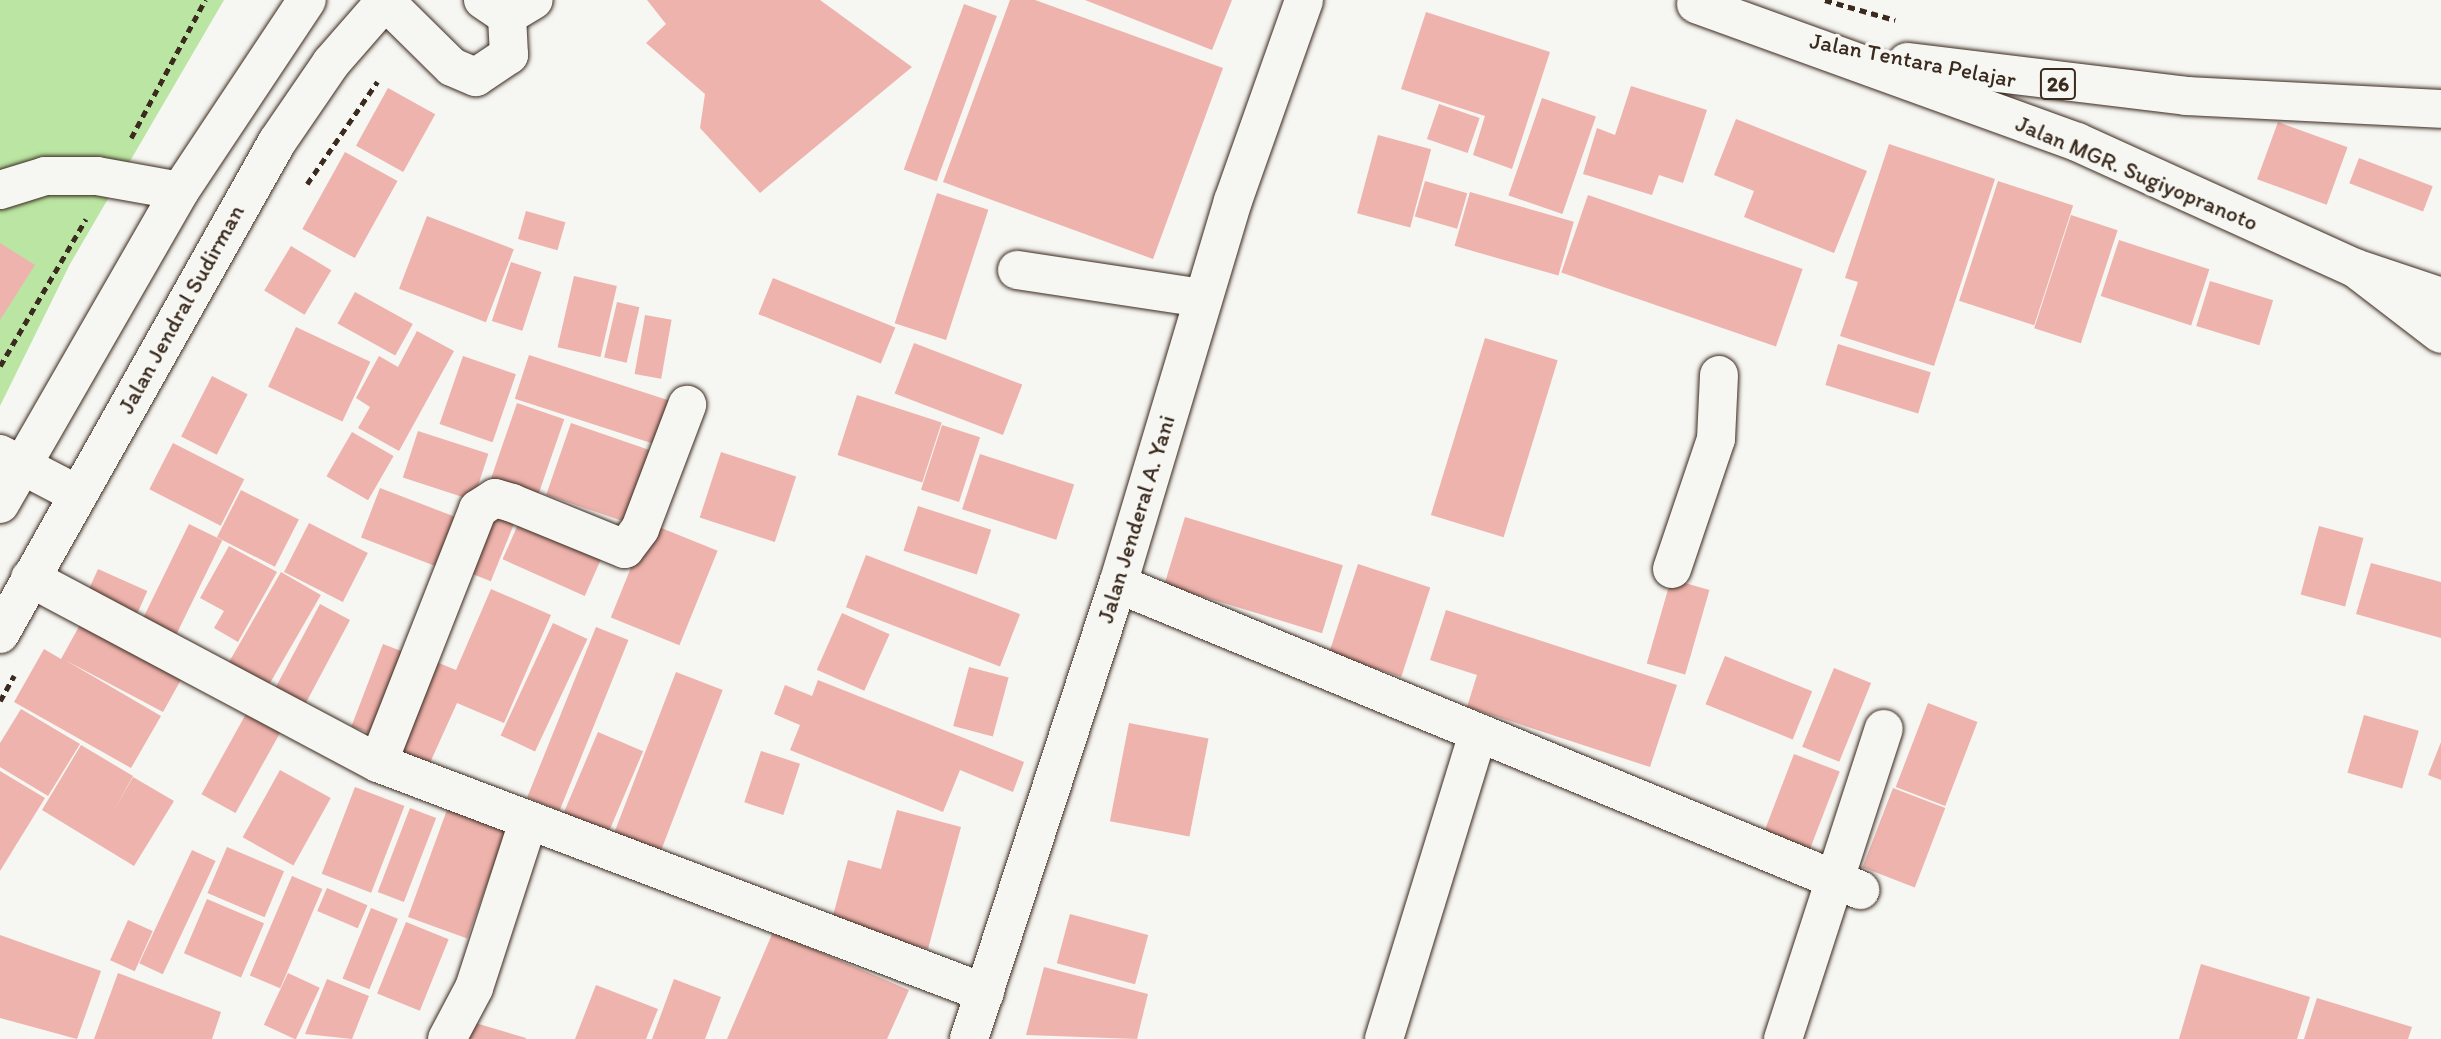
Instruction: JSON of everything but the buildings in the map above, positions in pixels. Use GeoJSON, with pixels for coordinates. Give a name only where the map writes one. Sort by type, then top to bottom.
{"type":"FeatureCollection","features":[{"type":"Feature","properties":{"kind":"street"},"geometry":{"type":"LineString","coordinates":[[0,504],[11,460],[180,191],[307,0]]}},
{"type":"Feature","properties":{"kind":"street","name":"Jalan Jenderal A. Yani"},"geometry":{"type":"LineString","coordinates":[[969,1039],[1118,584],[1203,298],[1304,0]]}},
{"type":"Feature","properties":{"kind":"street"},"geometry":{"type":"LineString","coordinates":[[385,1],[452,66],[476,77],[509,55],[508,5]]}},
{"type":"Feature","properties":{"kind":"street","name":"Jalan Jendral Sudirman"},"geometry":{"type":"LineString","coordinates":[[0,634],[277,142],[331,63],[385,1]]}},
{"type":"Feature","properties":{"kind":"street","name":"Jalan Tentara Pelajar"},"geometry":{"type":"LineString","coordinates":[[1690,2],[1788,35],[1954,72],[2186,96],[2441,109]]}},
{"type":"Feature","properties":{"kind":"street","name":"Jalan MGR. Sugiyopranoto"},"geometry":{"type":"LineString","coordinates":[[1690,2],[2077,142],[2355,268],[2441,334]]}},
{"type":"Feature","properties":{"kind":"street"},"geometry":{"type":"LineString","coordinates":[[0,190],[45,176],[97,176],[180,191]]}},
{"type":"Feature","properties":{"kind":"street"},"geometry":{"type":"LineString","coordinates":[[2355,268],[2441,297]]}},
{"type":"Feature","properties":{"kind":"street"},"geometry":{"type":"LineString","coordinates":[[1017,270],[1203,298]]}},
{"type":"Feature","properties":{"kind":"street"},"geometry":{"type":"LineString","coordinates":[[1672,569],[1716,439],[1719,375]]}},
{"type":"Feature","properties":{"kind":"street"},"geometry":{"type":"LineString","coordinates":[[378,763],[478,509],[495,498],[625,549],[640,529],[687,405]]}},
{"type":"Feature","properties":{"kind":"street"},"geometry":{"type":"LineString","coordinates":[[11,460],[77,494]]}},
{"type":"Feature","properties":{"kind":"street"},"geometry":{"type":"LineString","coordinates":[[30,578],[378,763],[985,993]]}},
{"type":"Feature","properties":{"kind":"street"},"geometry":{"type":"LineString","coordinates":[[1118,584],[1847,884]]}},
{"type":"Feature","properties":{"kind":"street"},"geometry":{"type":"LineString","coordinates":[[1783,1039],[1847,884],[1884,729]]}},
{"type":"Feature","properties":{"kind":"street"},"geometry":{"type":"LineString","coordinates":[[1384,1039],[1478,733]]}},
{"type":"Feature","properties":{"kind":"street"},"geometry":{"type":"LineString","coordinates":[[447,1039],[474,988],[528,822]]}},
{"type":"Feature","properties":{"kind":"green space"},"geometry":{"type":"Polygon","coordinates":[[[0,0],[224,0],[70,264],[0,406],[0,0]]]}}]}
